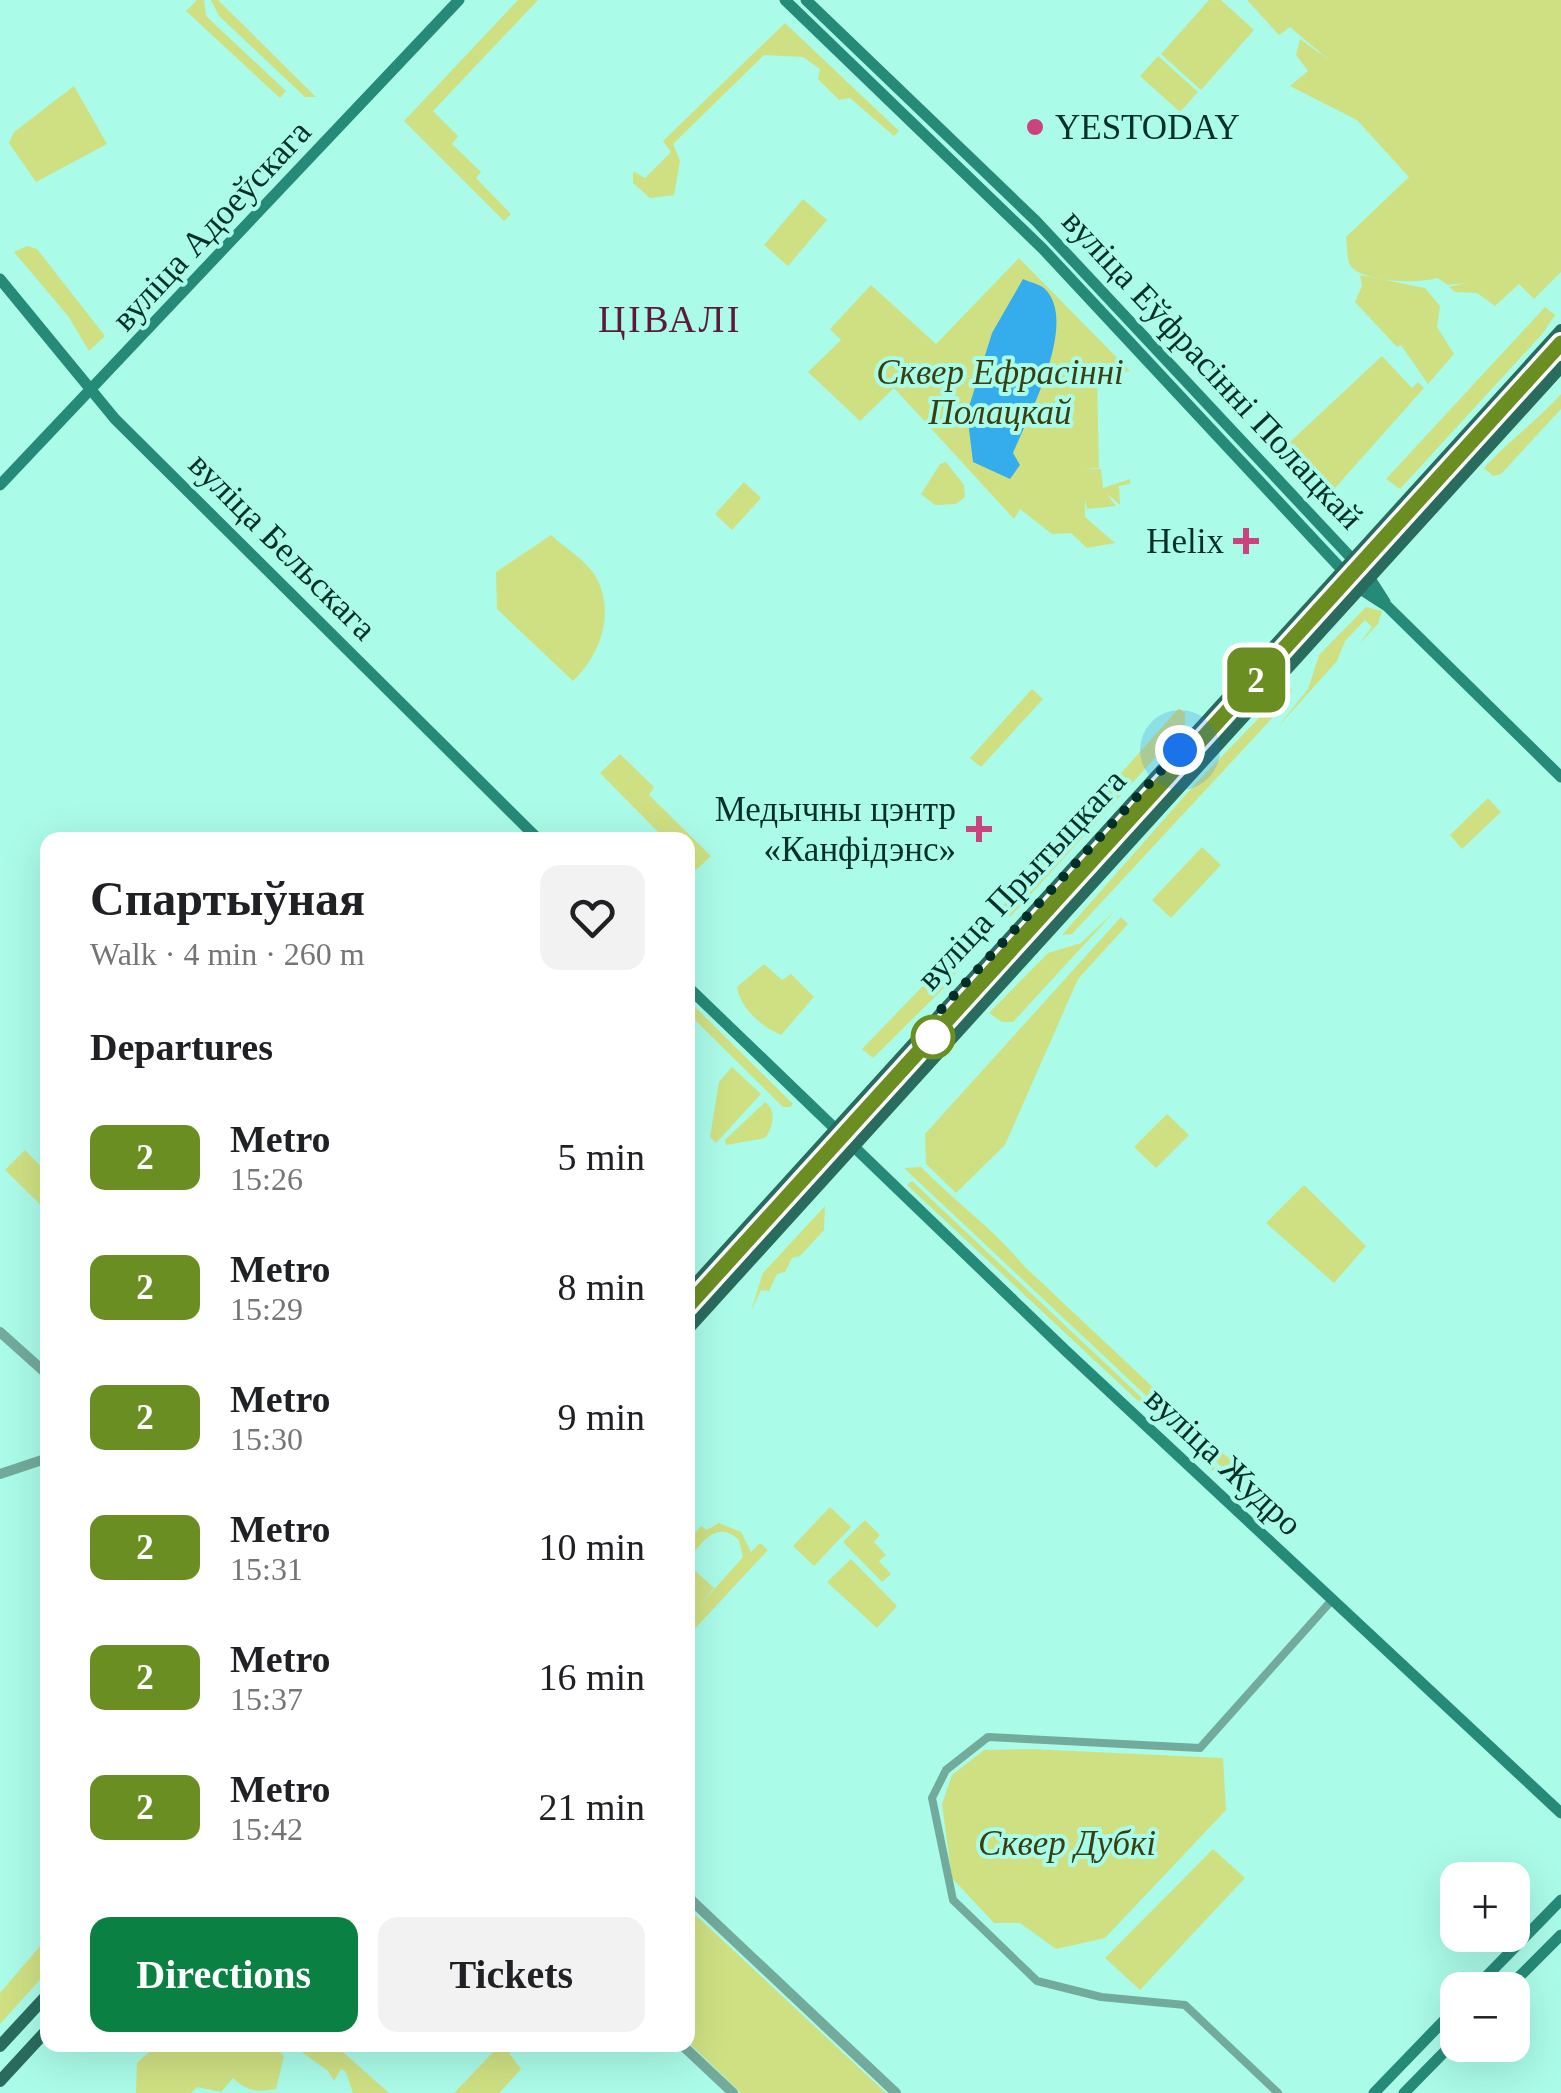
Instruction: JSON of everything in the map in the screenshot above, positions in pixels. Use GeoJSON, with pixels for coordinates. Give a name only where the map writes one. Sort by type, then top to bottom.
{"type":"FeatureCollection","features":[{"type":"Feature","properties":{"kind":"main road","name":"вуліца Адоеўскага"},"geometry":{"type":"LineString","coordinates":[[0,485],[459,0]]}},
{"type":"Feature","properties":{"kind":"main road","name":"вуліца Еўфрасінні Полацкай"},"geometry":{"type":"LineString","coordinates":[[785,0],[1043,249],[1342,572],[1364,583]]}},
{"type":"Feature","properties":{"kind":"main road","name":"вуліца Еўфрасінні Полацкай"},"geometry":{"type":"LineString","coordinates":[[806,0],[1036,221],[1352,560],[1364,583],[1561,777]]}},
{"type":"Feature","properties":{"kind":"main road","name":"вуліца Бельскага"},"geometry":{"type":"LineString","coordinates":[[0,279],[91,391],[532,832]]}},
{"type":"Feature","properties":{"kind":"main road","name":"вуліца Прытыцкага"},"geometry":{"type":"LineString","coordinates":[[695,1284],[1561,330]]}},
{"type":"Feature","properties":{"kind":"main road","name":"вуліца Прытыцкага"},"geometry":{"type":"LineString","coordinates":[[695,1321],[1561,367]]}},
{"type":"Feature","properties":{"kind":"main road"},"geometry":{"type":"LineString","coordinates":[[1415,490],[1433,507]]}},
{"type":"Feature","properties":{"kind":"main road"},"geometry":{"type":"LineString","coordinates":[[695,994],[852,1146]]}},
{"type":"Feature","properties":{"kind":"main road","name":"вуліца Жудро"},"geometry":{"type":"LineString","coordinates":[[852,1146],[1561,1814]]}},
{"type":"Feature","properties":{"kind":"main road"},"geometry":{"type":"LineString","coordinates":[[1491,1972],[1561,1900]]}},
{"type":"Feature","properties":{"kind":"main road"},"geometry":{"type":"LineString","coordinates":[[1524,1972],[1561,1935]]}},
{"type":"Feature","properties":{"kind":"main road"},"geometry":{"type":"LineString","coordinates":[[0,2046],[40,2003]]}},
{"type":"Feature","properties":{"kind":"main road"},"geometry":{"type":"LineString","coordinates":[[1374,2093],[1440,2025]]}},
{"type":"Feature","properties":{"kind":"main road"},"geometry":{"type":"LineString","coordinates":[[0,2081],[40,2038]]}},
{"type":"Feature","properties":{"kind":"main road"},"geometry":{"type":"LineString","coordinates":[[1404,2093],[1440,2056]]}},
{"type":"Feature","properties":{"kind":"street"},"geometry":{"type":"LineString","coordinates":[[0,1332],[40,1369]]}},
{"type":"Feature","properties":{"kind":"street"},"geometry":{"type":"LineString","coordinates":[[0,1474],[40,1459]]}},
{"type":"Feature","properties":{"kind":"street"},"geometry":{"type":"LineString","coordinates":[[1278,2093],[1185,2005],[1101,1998],[1036,1981],[953,1900],[932,1798],[946,1770],[988,1737],[1200,1748],[1332,1600]]}},
{"type":"Feature","properties":{"kind":"street"},"geometry":{"type":"LineString","coordinates":[[695,1904],[896,2093]]}},
{"type":"Feature","properties":{"kind":"street"},"geometry":{"type":"LineString","coordinates":[[689,2052],[733,2093]]}},
{"type":"Feature","properties":{"kind":"green space"},"geometry":{"type":"Polygon","coordinates":[[[197,0],[204,0],[206,16],[286,91],[280,98],[186,11],[197,0]]]}},
{"type":"Feature","properties":{"kind":"green space"},"geometry":{"type":"Polygon","coordinates":[[[211,0],[218,0],[316,97],[305,97],[219,16],[211,0]]]}},
{"type":"Feature","properties":{"kind":"green space"},"geometry":{"type":"Polygon","coordinates":[[[518,0],[538,0],[433,111],[458,136],[452,144],[481,172],[476,178],[511,214],[504,221],[404,121],[518,0]]]}},
{"type":"Feature","properties":{"kind":"green space"},"geometry":{"type":"Polygon","coordinates":[[[1209,0],[1221,0],[1254,30],[1201,90],[1161,54],[1209,0]]]}},
{"type":"Feature","properties":{"kind":"green space"},"geometry":{"type":"Polygon","coordinates":[[[1247,0],[1561,0],[1561,272],[1534,299],[1519,284],[1495,306],[1477,293],[1455,292],[1449,287],[1467,283],[1448,285],[1437,278],[1390,280],[1355,270],[1349,263],[1346,237],[1409,177],[1357,120],[1290,86],[1308,71],[1296,55],[1300,39],[1329,60],[1290,27],[1279,35],[1247,0]]]}},
{"type":"Feature","properties":{"kind":"green space"},"geometry":{"type":"Polygon","coordinates":[[[785,23],[899,131],[894,136],[850,98],[839,100],[818,79],[820,69],[803,57],[764,55],[673,144],[680,161],[674,195],[650,198],[633,183],[633,171],[645,178],[671,152],[663,141],[785,23]]]}},
{"type":"Feature","properties":{"kind":"green space"},"geometry":{"type":"Polygon","coordinates":[[[1158,56],[1198,92],[1180,112],[1140,76],[1158,56]]]}},
{"type":"Feature","properties":{"kind":"green space"},"geometry":{"type":"Polygon","coordinates":[[[74,86],[107,144],[36,182],[9,143],[14,132],[74,86]]]}},
{"type":"Feature","properties":{"kind":"green space"},"geometry":{"type":"Polygon","coordinates":[[[803,199],[827,220],[788,266],[764,245],[803,199]]]}},
{"type":"Feature","properties":{"kind":"green space"},"geometry":{"type":"Polygon","coordinates":[[[27,246],[37,249],[105,336],[89,351],[68,316],[14,252],[27,246]]]}},
{"type":"Feature","properties":{"kind":"green space","name":"Сквер Ефрасінні Полацкай"},"geometry":{"type":"Polygon","coordinates":[[[1019,258],[1130,371],[1097,377],[1099,468],[1084,469],[1101,469],[1103,488],[1130,479],[1130,484],[1119,486],[1120,505],[1107,494],[1116,506],[1087,509],[1085,498],[1085,517],[1115,543],[1087,548],[1071,533],[1052,534],[1020,509],[1014,519],[894,388],[860,421],[808,372],[841,340],[830,329],[871,285],[936,344],[1019,258]]]}},
{"type":"Feature","properties":{"kind":"green space"},"geometry":{"type":"Polygon","coordinates":[[[1360,275],[1425,288],[1440,306],[1437,327],[1454,354],[1428,384],[1401,345],[1397,347],[1355,302],[1362,286],[1360,275]]]}},
{"type":"Feature","properties":{"kind":"green space"},"geometry":{"type":"Polygon","coordinates":[[[1545,307],[1555,315],[1543,333],[1400,489],[1386,479],[1545,307]]]}},
{"type":"Feature","properties":{"kind":"green space"},"geometry":{"type":"Polygon","coordinates":[[[1561,348],[1561,355],[1428,499],[1430,491],[1561,348]]]}},
{"type":"Feature","properties":{"kind":"green space"},"geometry":{"type":"Polygon","coordinates":[[[1382,356],[1412,388],[1418,382],[1424,388],[1335,488],[1331,485],[1323,491],[1317,487],[1311,492],[1276,455],[1382,356]]]}},
{"type":"Feature","properties":{"kind":"green space"},"geometry":{"type":"Polygon","coordinates":[[[1561,394],[1561,409],[1501,474],[1493,476],[1484,468],[1542,413],[1561,394]]]}},
{"type":"Feature","properties":{"kind":"green space"},"geometry":{"type":"Polygon","coordinates":[[[946,462],[964,485],[965,497],[956,504],[935,505],[921,494],[940,464],[946,462]]]}},
{"type":"Feature","properties":{"kind":"green space"},"geometry":{"type":"Polygon","coordinates":[[[744,482],[761,498],[732,530],[715,514],[744,482]]]}},
{"type":"Feature","properties":{"kind":"green space"},"geometry":{"type":"Polygon","coordinates":[[[551,535],[594,573],[605,606],[597,647],[573,681],[497,609],[496,572],[551,535]]]}},
{"type":"Feature","properties":{"kind":"green space"},"geometry":{"type":"Polygon","coordinates":[[[1338,587],[1346,592],[859,1122],[857,1117],[1104,852],[1338,587]]]}},
{"type":"Feature","properties":{"kind":"green space"},"geometry":{"type":"Polygon","coordinates":[[[1366,607],[1382,611],[1378,624],[1359,644],[1372,627],[1365,620],[1345,641],[1337,661],[1277,728],[1308,689],[1319,655],[1366,607]]]}},
{"type":"Feature","properties":{"kind":"green space"},"geometry":{"type":"Polygon","coordinates":[[[1288,688],[1292,689],[1289,700],[1072,934],[1062,935],[1196,783],[1288,688]]]}},
{"type":"Feature","properties":{"kind":"green space"},"geometry":{"type":"Polygon","coordinates":[[[1032,689],[1043,699],[981,767],[970,758],[1032,689]]]}},
{"type":"Feature","properties":{"kind":"green space"},"geometry":{"type":"Polygon","coordinates":[[[1179,708],[1185,713],[1185,725],[1010,917],[1000,909],[1179,708]]]}},
{"type":"Feature","properties":{"kind":"green space"},"geometry":{"type":"Polygon","coordinates":[[[620,754],[654,787],[649,795],[687,832],[658,832],[600,773],[620,754]]]}},
{"type":"Feature","properties":{"kind":"green space"},"geometry":{"type":"Polygon","coordinates":[[[1488,798],[1501,812],[1462,849],[1450,835],[1488,798]]]}},
{"type":"Feature","properties":{"kind":"green space"},"geometry":{"type":"Polygon","coordinates":[[[695,840],[711,856],[695,869],[695,840]]]}},
{"type":"Feature","properties":{"kind":"green space"},"geometry":{"type":"Polygon","coordinates":[[[1202,847],[1221,865],[1171,918],[1152,900],[1202,847]]]}},
{"type":"Feature","properties":{"kind":"green space"},"geometry":{"type":"Polygon","coordinates":[[[1115,911],[1013,1022],[1002,1022],[989,1013],[1048,953],[1081,943],[1115,911]]]}},
{"type":"Feature","properties":{"kind":"green space"},"geometry":{"type":"Polygon","coordinates":[[[1121,917],[1128,924],[1078,979],[1005,1145],[956,1193],[926,1164],[925,1134],[1121,917]]]}},
{"type":"Feature","properties":{"kind":"green space"},"geometry":{"type":"Polygon","coordinates":[[[946,962],[956,972],[953,979],[873,1058],[862,1049],[946,962]]]}},
{"type":"Feature","properties":{"kind":"green space"},"geometry":{"type":"Polygon","coordinates":[[[764,964],[782,980],[791,974],[814,997],[781,1035],[753,1016],[737,987],[764,964]]]}},
{"type":"Feature","properties":{"kind":"green space"},"geometry":{"type":"Polygon","coordinates":[[[695,1007],[793,1104],[783,1107],[695,1020],[695,1007]]]}},
{"type":"Feature","properties":{"kind":"green space"},"geometry":{"type":"Polygon","coordinates":[[[732,1067],[761,1094],[716,1143],[710,1137],[719,1082],[732,1067]]]}},
{"type":"Feature","properties":{"kind":"green space"},"geometry":{"type":"Polygon","coordinates":[[[765,1102],[772,1119],[765,1138],[726,1145],[725,1140],[765,1102]]]}},
{"type":"Feature","properties":{"kind":"green space"},"geometry":{"type":"Polygon","coordinates":[[[1167,1114],[1189,1135],[1156,1168],[1134,1147],[1167,1114]]]}},
{"type":"Feature","properties":{"kind":"green space"},"geometry":{"type":"Polygon","coordinates":[[[25,1150],[40,1166],[40,1204],[5,1170],[25,1150]]]}},
{"type":"Feature","properties":{"kind":"green space"},"geometry":{"type":"Polygon","coordinates":[[[921,1167],[1254,1482],[1241,1485],[904,1168],[921,1167]]]}},
{"type":"Feature","properties":{"kind":"green space"},"geometry":{"type":"Polygon","coordinates":[[[912,1181],[1248,1498],[1246,1502],[907,1185],[912,1181]]]}},
{"type":"Feature","properties":{"kind":"green space"},"geometry":{"type":"Polygon","coordinates":[[[1304,1185],[1366,1246],[1334,1283],[1266,1223],[1304,1185]]]}},
{"type":"Feature","properties":{"kind":"green space"},"geometry":{"type":"Polygon","coordinates":[[[825,1206],[824,1230],[800,1256],[792,1258],[785,1272],[777,1274],[769,1291],[761,1290],[751,1311],[763,1273],[825,1206]]]}},
{"type":"Feature","properties":{"kind":"green space"},"geometry":{"type":"Polygon","coordinates":[[[830,1507],[851,1527],[814,1566],[793,1546],[830,1507]]]}},
{"type":"Feature","properties":{"kind":"green space"},"geometry":{"type":"Polygon","coordinates":[[[865,1520],[880,1535],[874,1542],[886,1555],[879,1561],[891,1574],[882,1582],[843,1542],[865,1520]]]}},
{"type":"Feature","properties":{"kind":"green space"},"geometry":{"type":"Polygon","coordinates":[[[719,1523],[741,1532],[751,1552],[760,1543],[768,1550],[695,1628],[695,1570],[714,1588],[700,1605],[743,1557],[739,1540],[724,1532],[711,1535],[695,1551],[695,1533],[701,1526],[707,1530],[719,1523]]]}},
{"type":"Feature","properties":{"kind":"green space"},"geometry":{"type":"Polygon","coordinates":[[[851,1559],[897,1606],[877,1628],[827,1582],[851,1559]]]}},
{"type":"Feature","properties":{"kind":"green space","name":"Сквер Дубкі"},"geometry":{"type":"Polygon","coordinates":[[[984,1750],[1223,1758],[1226,1810],[1105,1938],[1056,1949],[1020,1923],[994,1923],[952,1878],[942,1804],[952,1775],[984,1750]]]}},
{"type":"Feature","properties":{"kind":"green space"},"geometry":{"type":"Polygon","coordinates":[[[1213,1849],[1245,1878],[1140,1990],[1105,1958],[1213,1849]]]}},
{"type":"Feature","properties":{"kind":"green space"},"geometry":{"type":"Polygon","coordinates":[[[695,1915],[886,2093],[741,2093],[695,2049],[695,1915]]]}},
{"type":"Feature","properties":{"kind":"green space"},"geometry":{"type":"Polygon","coordinates":[[[40,1946],[40,1980],[0,2024],[0,1993],[40,1946]]]}},
{"type":"Feature","properties":{"kind":"green space"},"geometry":{"type":"Polygon","coordinates":[[[149,2052],[280,2052],[284,2056],[276,2089],[263,2091],[243,2086],[233,2078],[221,2092],[197,2087],[191,2093],[136,2093],[137,2063],[149,2052]]]}},
{"type":"Feature","properties":{"kind":"green space"},"geometry":{"type":"Polygon","coordinates":[[[302,2052],[343,2052],[389,2093],[353,2093],[346,2072],[341,2069],[334,2081],[328,2071],[302,2052]]]}},
{"type":"Feature","properties":{"kind":"green space"},"geometry":{"type":"Polygon","coordinates":[[[493,2052],[510,2052],[521,2069],[499,2093],[454,2093],[493,2052]]]}},
{"type":"Feature","properties":{"kind":"water"},"geometry":{"type":"Polygon","coordinates":[[[1023,279],[1045,289],[1054,304],[1056,323],[1047,370],[1013,453],[1020,465],[1010,479],[973,462],[967,413],[992,333],[1023,279]]]}},
{"type":"Feature","properties":{"kind":"metro line","name":"2"},"geometry":{"type":"LineString","coordinates":[[695,1298],[1561,343]]}},
{"type":"Feature","properties":{"kind":"place","name":"YESTODAY"},"geometry":{"type":"Point","coordinates":[1035,127]}},
{"type":"Feature","properties":{"kind":"place","name":"Helix"},"geometry":{"type":"Point","coordinates":[1246,541]}},
{"type":"Feature","properties":{"kind":"place","name":"Медычны цэнтр «Канфідэнс»"},"geometry":{"type":"Point","coordinates":[979,829]}},
{"type":"Feature","properties":{"kind":"district","name":"ЦІВАЛІ"},"geometry":{"type":"Point","coordinates":[670,319]}},
{"type":"Feature","properties":{"kind":"route"},"geometry":{"type":"LineString","coordinates":[[933,1037],[926,1026],[1180,750]]}}]}
